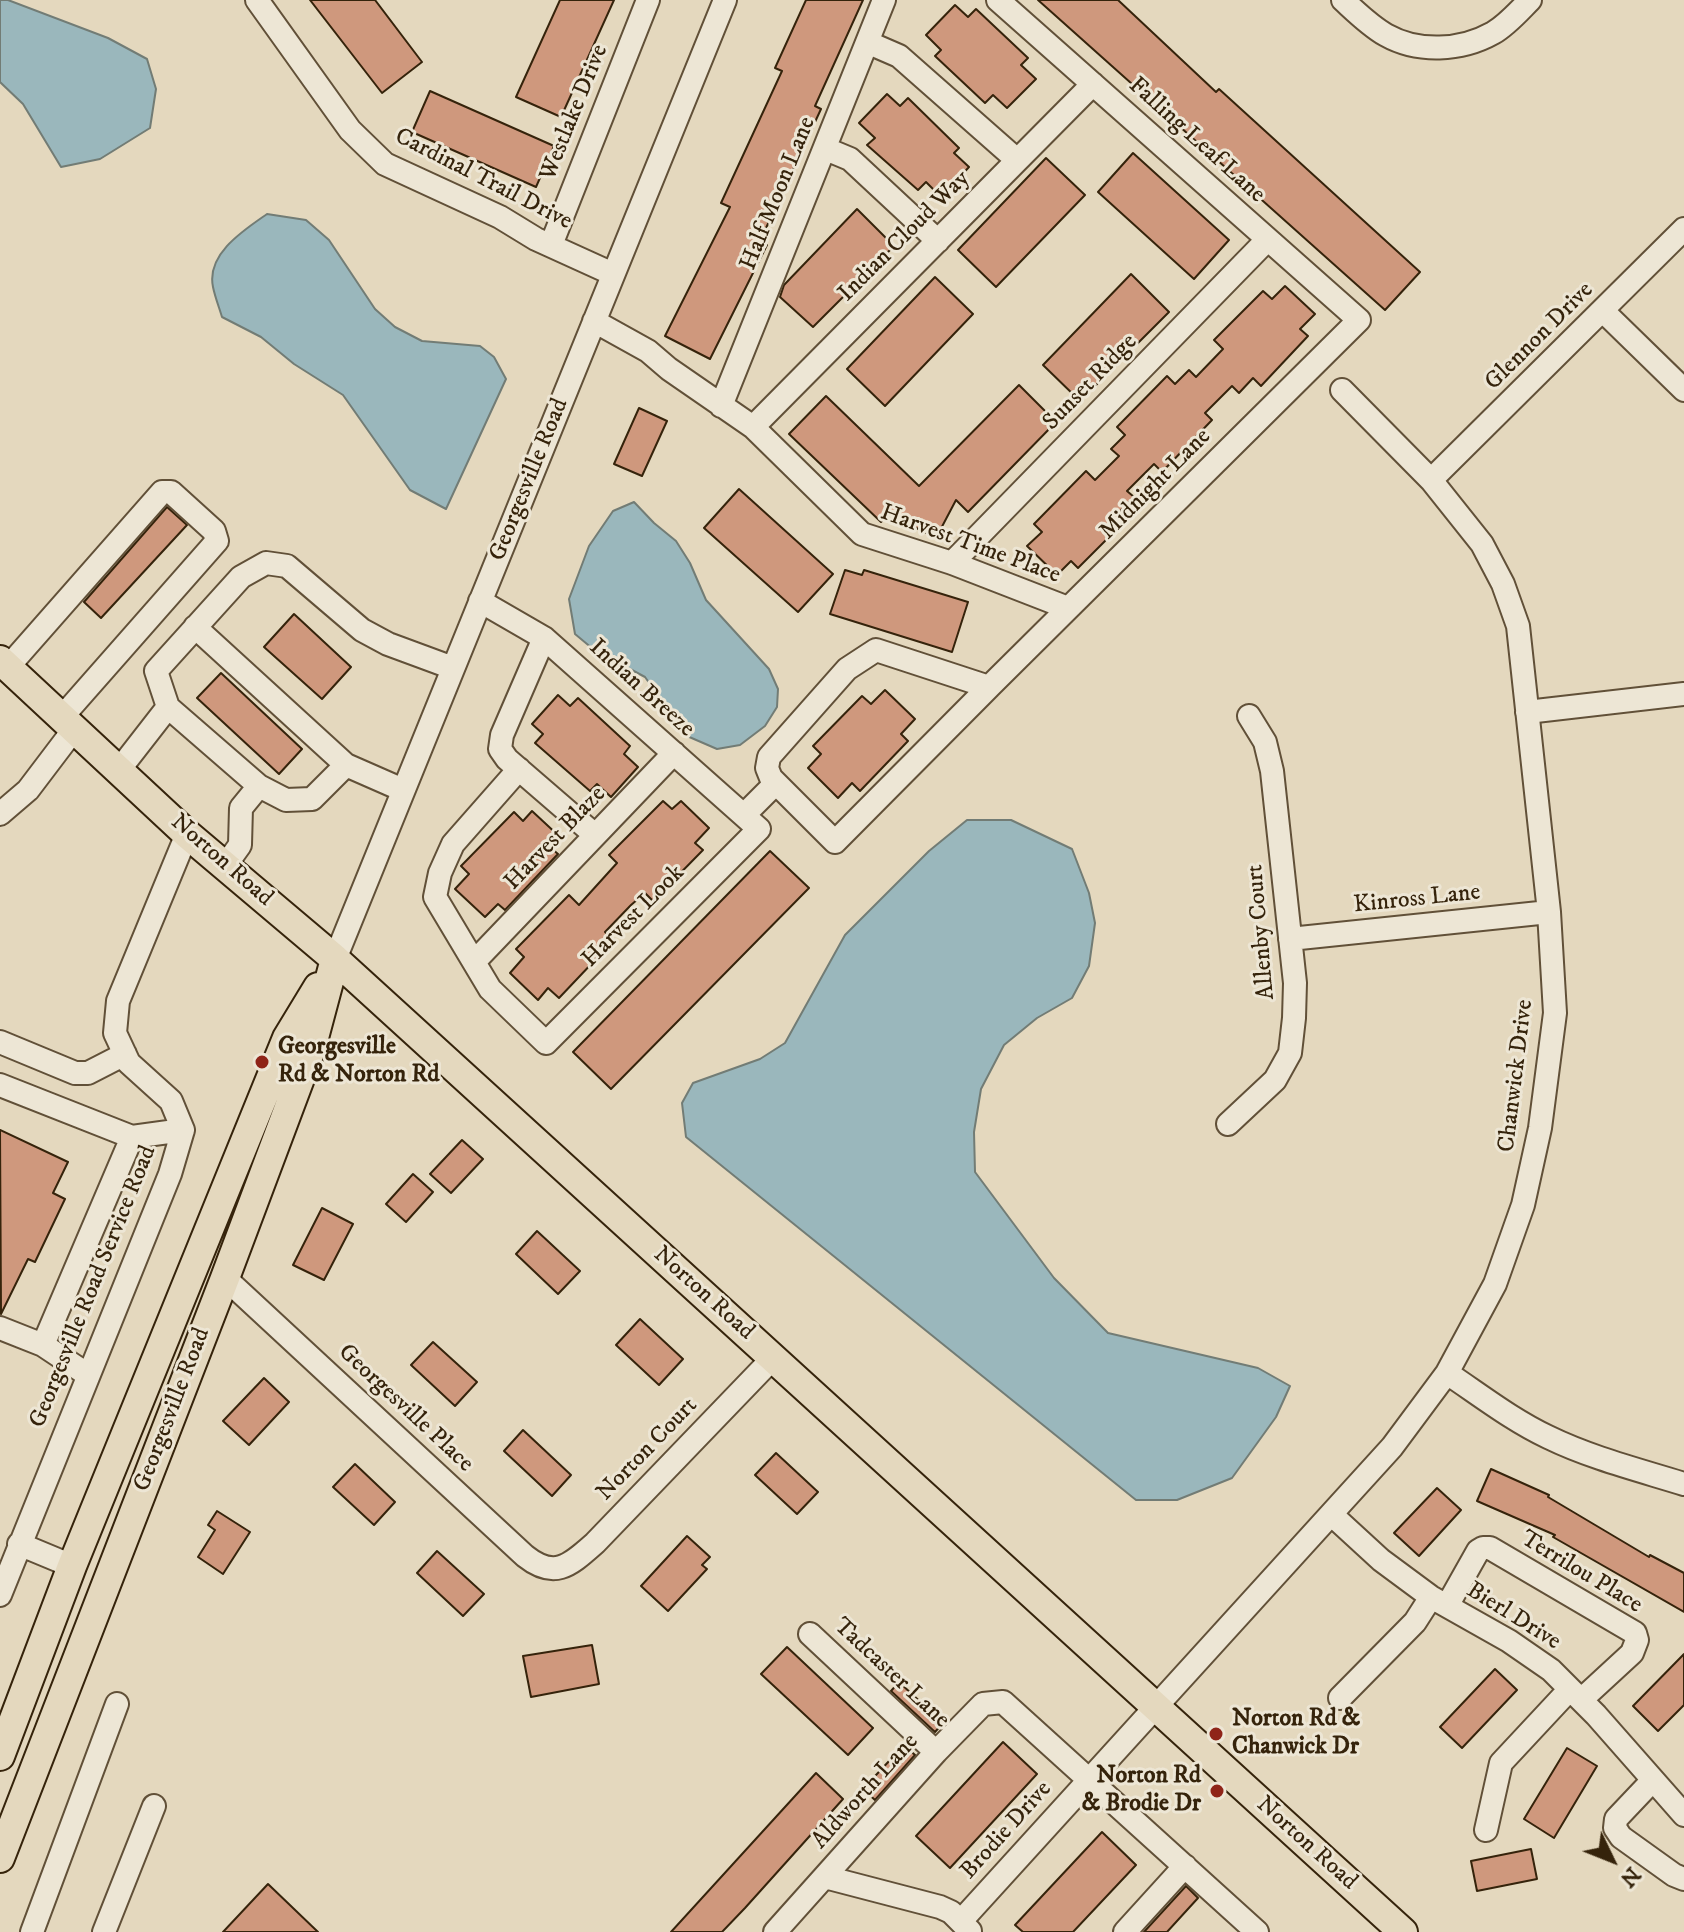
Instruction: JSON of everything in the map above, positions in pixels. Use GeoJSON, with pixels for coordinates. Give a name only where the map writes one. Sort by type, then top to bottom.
{"type":"FeatureCollection","features":[{"type":"Feature","properties":{"kind":"main road","name":"Norton Road"},"geometry":{"type":"LineString","coordinates":[[4,664],[187,834],[335,959],[1403,1932]]}},
{"type":"Feature","properties":{"kind":"main road","name":"Georgesville Road"},"geometry":{"type":"LineString","coordinates":[[0,1858],[311,1049],[335,959]]}},
{"type":"Feature","properties":{"kind":"main road","name":"Georgesville Road"},"geometry":{"type":"LineString","coordinates":[[0,1756],[72,1566],[287,1038],[335,959]]}},
{"type":"Feature","properties":{"kind":"street","name":"Cardinal Trail Drive"},"geometry":{"type":"LineString","coordinates":[[257,0],[350,130],[385,164],[613,274]]}},
{"type":"Feature","properties":{"kind":"street","name":"Westlake Drive"},"geometry":{"type":"LineString","coordinates":[[551,245],[648,0]]}},
{"type":"Feature","properties":{"kind":"street","name":"Georgesville Road"},"geometry":{"type":"LineString","coordinates":[[335,959],[725,0]]}},
{"type":"Feature","properties":{"kind":"street","name":"Half Moon Lane"},"geometry":{"type":"LineString","coordinates":[[721,406],[884,0]]}},
{"type":"Feature","properties":{"kind":"street","name":"Falling Leaf Lane"},"geometry":{"type":"LineString","coordinates":[[998,0],[1359,320]]}},
{"type":"Feature","properties":{"kind":"street"},"geometry":{"type":"LineString","coordinates":[[1343,0],[1387,35],[1412,44],[1439,48],[1468,43],[1493,32],[1523,7]]}},
{"type":"Feature","properties":{"kind":"street"},"geometry":{"type":"LineString","coordinates":[[869,43],[899,56],[1017,160]]}},
{"type":"Feature","properties":{"kind":"street","name":"Indian Cloud Way"},"geometry":{"type":"LineString","coordinates":[[753,427],[1093,84]]}},
{"type":"Feature","properties":{"kind":"street"},"geometry":{"type":"LineString","coordinates":[[826,149],[850,159],[938,241]]}},
{"type":"Feature","properties":{"kind":"street","name":"Glennon Drive"},"geometry":{"type":"LineString","coordinates":[[1431,480],[1684,229]]}},
{"type":"Feature","properties":{"kind":"street","name":"Sunset Ridge"},"geometry":{"type":"LineString","coordinates":[[952,563],[1267,240]]}},
{"type":"Feature","properties":{"kind":"street"},"geometry":{"type":"LineString","coordinates":[[1603,311],[1684,390]]}},
{"type":"Feature","properties":{"kind":"street","name":"Midnight Lane"},"geometry":{"type":"LineString","coordinates":[[776,783],[835,842],[1359,320]]}},
{"type":"Feature","properties":{"kind":"street","name":"Harvest Time Place"},"geometry":{"type":"LineString","coordinates":[[594,321],[648,351],[753,427],[862,534],[952,563],[1068,608]]}},
{"type":"Feature","properties":{"kind":"street","name":"Chanwick Drive"},"geometry":{"type":"LineString","coordinates":[[1156,1706],[1392,1447],[1447,1373],[1495,1284],[1523,1205],[1540,1128],[1555,1013],[1549,912],[1518,626],[1503,584],[1482,544],[1431,480],[1342,390]]}},
{"type":"Feature","properties":{"kind":"street"},"geometry":{"type":"LineString","coordinates":[[0,814],[28,790],[69,722],[217,541],[214,531],[171,492],[162,492],[4,664]]}},
{"type":"Feature","properties":{"kind":"street"},"geometry":{"type":"LineString","coordinates":[[346,765],[312,799],[286,800],[259,786],[168,707],[156,671],[241,577],[266,563],[287,566],[362,630],[388,644],[453,668]]}},
{"type":"Feature","properties":{"kind":"street","name":"Indian Breeze"},"geometry":{"type":"LineString","coordinates":[[480,601],[544,638],[751,822]]}},
{"type":"Feature","properties":{"kind":"street"},"geometry":{"type":"LineString","coordinates":[[195,627],[346,765],[403,790]]}},
{"type":"Feature","properties":{"kind":"street"},"geometry":{"type":"LineString","coordinates":[[544,638],[502,735],[500,749],[595,835]]}},
{"type":"Feature","properties":{"kind":"street"},"geometry":{"type":"LineString","coordinates":[[751,822],[776,783],[767,768],[769,757],[847,669],[876,650],[989,687]]}},
{"type":"Feature","properties":{"kind":"street"},"geometry":{"type":"LineString","coordinates":[[1527,712],[1684,694]]}},
{"type":"Feature","properties":{"kind":"street"},"geometry":{"type":"LineString","coordinates":[[119,770],[168,707]]}},
{"type":"Feature","properties":{"kind":"street","name":"Allenby Court"},"geometry":{"type":"LineString","coordinates":[[1228,1124],[1275,1080],[1290,1053],[1294,1018],[1295,983],[1272,771],[1265,742],[1249,716]]}},
{"type":"Feature","properties":{"kind":"street","name":"Harvest Blaze"},"geometry":{"type":"LineString","coordinates":[[475,961],[674,753]]}},
{"type":"Feature","properties":{"kind":"street"},"geometry":{"type":"LineString","coordinates":[[475,961],[444,916],[435,897],[440,873],[453,844],[519,769]]}},
{"type":"Feature","properties":{"kind":"street"},"geometry":{"type":"LineString","coordinates":[[225,866],[240,845],[241,808],[259,786]]}},
{"type":"Feature","properties":{"kind":"street","name":"Harvest Look"},"geometry":{"type":"LineString","coordinates":[[475,961],[490,989],[546,1043],[751,822]]}},
{"type":"Feature","properties":{"kind":"street","name":"Georgesville Road Service Road"},"geometry":{"type":"LineString","coordinates":[[0,1595],[170,1174],[183,1130],[171,1101],[129,1063],[115,1033],[118,1001],[187,834]]}},
{"type":"Feature","properties":{"kind":"street","name":"Kinross Lane"},"geometry":{"type":"LineString","coordinates":[[1290,939],[1549,912]]}},
{"type":"Feature","properties":{"kind":"street"},"geometry":{"type":"LineString","coordinates":[[0,1042],[75,1073],[88,1073],[125,1054]]}},
{"type":"Feature","properties":{"kind":"street"},"geometry":{"type":"LineString","coordinates":[[0,1085],[132,1137],[183,1130]]}},
{"type":"Feature","properties":{"kind":"street"},"geometry":{"type":"LineString","coordinates":[[43,1345],[132,1137]]}},
{"type":"Feature","properties":{"kind":"street","name":"Georgesville Place"},"geometry":{"type":"LineString","coordinates":[[225,1278],[525,1556],[538,1566],[554,1569]]}},
{"type":"Feature","properties":{"kind":"street"},"geometry":{"type":"LineString","coordinates":[[0,1328],[43,1345],[88,1375]]}},
{"type":"Feature","properties":{"kind":"street","name":"Norton Court"},"geometry":{"type":"LineString","coordinates":[[554,1569],[566,1567],[595,1543],[773,1358]]}},
{"type":"Feature","properties":{"kind":"street"},"geometry":{"type":"LineString","coordinates":[[1447,1373],[1514,1419],[1547,1437],[1684,1484]]}},
{"type":"Feature","properties":{"kind":"street","name":"Bierl Drive"},"geometry":{"type":"LineString","coordinates":[[1332,1515],[1381,1560],[1439,1602],[1509,1641],[1551,1670],[1684,1815]]}},
{"type":"Feature","properties":{"kind":"street"},"geometry":{"type":"LineString","coordinates":[[19,1544],[72,1566]]}},
{"type":"Feature","properties":{"kind":"street","name":"Terrilou Place"},"geometry":{"type":"LineString","coordinates":[[1439,1602],[1478,1551],[1490,1548],[1635,1633],[1637,1640],[1632,1653],[1575,1695]]}},
{"type":"Feature","properties":{"kind":"street"},"geometry":{"type":"LineString","coordinates":[[1340,1698],[1439,1602]]}},
{"type":"Feature","properties":{"kind":"street","name":"Tadcaster Lane"},"geometry":{"type":"LineString","coordinates":[[810,1634],[936,1752]]}},
{"type":"Feature","properties":{"kind":"street"},"geometry":{"type":"LineString","coordinates":[[1486,1830],[1501,1763],[1575,1695]]}},
{"type":"Feature","properties":{"kind":"street","name":"Aldworth Lane"},"geometry":{"type":"LineString","coordinates":[[775,1932],[983,1704],[1003,1702],[1089,1778]]}},
{"type":"Feature","properties":{"kind":"street"},"geometry":{"type":"LineString","coordinates":[[32,1932],[117,1704]]}},
{"type":"Feature","properties":{"kind":"street","name":"Brodie Drive"},"geometry":{"type":"LineString","coordinates":[[966,1926],[1089,1778],[1156,1706]]}},
{"type":"Feature","properties":{"kind":"street"},"geometry":{"type":"LineString","coordinates":[[1089,1778],[1257,1932]]}},
{"type":"Feature","properties":{"kind":"street"},"geometry":{"type":"LineString","coordinates":[[1652,1781],[1616,1819],[1615,1828],[1621,1837],[1684,1879]]}},
{"type":"Feature","properties":{"kind":"street"},"geometry":{"type":"LineString","coordinates":[[104,1932],[154,1806]]}},
{"type":"Feature","properties":{"kind":"street"},"geometry":{"type":"LineString","coordinates":[[1125,1932],[1185,1866]]}},
{"type":"Feature","properties":{"kind":"street"},"geometry":{"type":"LineString","coordinates":[[825,1877],[940,1907],[966,1926]]}},
{"type":"Feature","properties":{"kind":"water"},"geometry":{"type":"Polygon","coordinates":[[[0,0],[8,0],[108,38],[147,59],[156,89],[150,128],[100,159],[61,167],[23,104],[0,82],[0,0]]]}},
{"type":"Feature","properties":{"kind":"water"},"geometry":{"type":"Polygon","coordinates":[[[267,214],[306,220],[329,240],[375,309],[395,327],[422,341],[480,346],[494,357],[506,379],[446,509],[410,490],[343,395],[294,364],[261,337],[222,317],[213,287],[215,264],[229,244],[267,214]]]}},
{"type":"Feature","properties":{"kind":"water"},"geometry":{"type":"Polygon","coordinates":[[[634,502],[676,541],[690,563],[706,600],[769,669],[778,689],[777,707],[765,726],[740,745],[717,749],[687,736],[645,677],[593,649],[575,634],[569,599],[589,546],[613,511],[634,502]]]}},
{"type":"Feature","properties":{"kind":"water"},"geometry":{"type":"Polygon","coordinates":[[[967,820],[1011,820],[1072,849],[1089,893],[1095,923],[1089,966],[1072,998],[1037,1018],[1004,1045],[981,1089],[974,1132],[975,1172],[1054,1278],[1108,1333],[1258,1368],[1290,1386],[1276,1417],[1232,1478],[1177,1500],[1136,1500],[686,1137],[682,1103],[693,1083],[760,1059],[785,1043],[845,935],[929,851],[967,820]]]}},
{"type":"Feature","properties":{"kind":"building"},"geometry":{"type":"Polygon","coordinates":[[[310,0],[375,0],[422,62],[382,93],[310,0]]]}},
{"type":"Feature","properties":{"kind":"building"},"geometry":{"type":"Polygon","coordinates":[[[560,0],[614,0],[561,117],[516,97],[560,0]]]}},
{"type":"Feature","properties":{"kind":"building"},"geometry":{"type":"Polygon","coordinates":[[[806,0],[863,0],[815,106],[821,109],[760,241],[767,245],[710,359],[665,336],[730,207],[721,203],[782,71],[775,68],[806,0]]]}},
{"type":"Feature","properties":{"kind":"building"},"geometry":{"type":"Polygon","coordinates":[[[1038,0],[1118,0],[1216,92],[1219,89],[1420,272],[1385,310],[1038,0]]]}},
{"type":"Feature","properties":{"kind":"building"},"geometry":{"type":"Polygon","coordinates":[[[955,5],[968,17],[976,9],[1028,58],[1021,65],[1036,79],[1007,108],[993,95],[985,103],[935,56],[941,50],[926,35],[955,5]]]}},
{"type":"Feature","properties":{"kind":"building"},"geometry":{"type":"Polygon","coordinates":[[[430,91],[554,146],[536,187],[412,132],[430,91]]]}},
{"type":"Feature","properties":{"kind":"building"},"geometry":{"type":"Polygon","coordinates":[[[887,94],[900,106],[908,98],[959,148],[954,153],[969,167],[941,197],[926,182],[918,190],[867,145],[875,138],[859,123],[887,94]]]}},
{"type":"Feature","properties":{"kind":"building"},"geometry":{"type":"Polygon","coordinates":[[[1133,153],[1229,240],[1194,279],[1098,192],[1133,153]]]}},
{"type":"Feature","properties":{"kind":"building"},"geometry":{"type":"Polygon","coordinates":[[[1046,158],[1085,195],[996,287],[958,250],[1046,158]]]}},
{"type":"Feature","properties":{"kind":"building"},"geometry":{"type":"Polygon","coordinates":[[[857,209],[894,246],[813,327],[780,297],[784,285],[857,209]]]}},
{"type":"Feature","properties":{"kind":"building"},"geometry":{"type":"Polygon","coordinates":[[[1131,274],[1169,312],[1080,401],[1043,365],[1131,274]]]}},
{"type":"Feature","properties":{"kind":"building"},"geometry":{"type":"Polygon","coordinates":[[[935,277],[973,314],[885,406],[847,369],[935,277]]]}},
{"type":"Feature","properties":{"kind":"building"},"geometry":{"type":"Polygon","coordinates":[[[1285,286],[1315,314],[1300,329],[1308,336],[1261,386],[1253,378],[1239,393],[1232,386],[1205,413],[1212,420],[1162,472],[1154,464],[1127,491],[1134,497],[1120,511],[1128,518],[1078,568],[1071,561],[1057,575],[1027,546],[1042,532],[1034,524],[1086,471],[1095,480],[1119,456],[1111,449],[1125,435],[1117,427],[1167,376],[1175,384],[1189,370],[1196,377],[1223,349],[1214,340],[1263,291],[1272,299],[1285,286]]]}},
{"type":"Feature","properties":{"kind":"building"},"geometry":{"type":"Polygon","coordinates":[[[1019,385],[1056,422],[968,512],[956,500],[936,538],[889,514],[881,522],[789,434],[826,396],[919,486],[1019,385]]]}},
{"type":"Feature","properties":{"kind":"building"},"geometry":{"type":"Polygon","coordinates":[[[639,408],[667,421],[642,476],[614,464],[639,408]]]}},
{"type":"Feature","properties":{"kind":"building"},"geometry":{"type":"Polygon","coordinates":[[[739,489],[833,574],[798,612],[704,528],[739,489]]]}},
{"type":"Feature","properties":{"kind":"building"},"geometry":{"type":"Polygon","coordinates":[[[167,507],[187,525],[101,618],[84,602],[167,507]]]}},
{"type":"Feature","properties":{"kind":"building"},"geometry":{"type":"Polygon","coordinates":[[[845,570],[862,575],[864,570],[968,602],[952,652],[830,614],[845,570]]]}},
{"type":"Feature","properties":{"kind":"building"},"geometry":{"type":"Polygon","coordinates":[[[294,614],[351,667],[322,699],[264,647],[294,614]]]}},
{"type":"Feature","properties":{"kind":"building"},"geometry":{"type":"Polygon","coordinates":[[[221,673],[302,749],[279,774],[197,698],[221,673]]]}},
{"type":"Feature","properties":{"kind":"building"},"geometry":{"type":"Polygon","coordinates":[[[885,690],[915,719],[901,734],[908,741],[860,791],[852,783],[838,798],[808,768],[821,754],[813,746],[862,696],[871,704],[885,690]]]}},
{"type":"Feature","properties":{"kind":"building"},"geometry":{"type":"Polygon","coordinates":[[[558,695],[570,706],[578,698],[630,746],[624,754],[638,767],[611,797],[597,784],[590,791],[535,743],[543,734],[532,724],[558,695]]]}},
{"type":"Feature","properties":{"kind":"building"},"geometry":{"type":"Polygon","coordinates":[[[663,801],[672,809],[681,801],[709,828],[695,843],[703,850],[653,901],[645,893],[631,905],[605,932],[614,940],[559,998],[548,988],[538,1000],[510,973],[524,957],[516,949],[569,895],[579,905],[617,863],[609,855],[663,801]]]}},
{"type":"Feature","properties":{"kind":"building"},"geometry":{"type":"Polygon","coordinates":[[[532,811],[561,838],[551,848],[558,854],[505,910],[498,904],[485,917],[455,889],[469,874],[461,866],[514,812],[523,821],[532,811]]]}},
{"type":"Feature","properties":{"kind":"building"},"geometry":{"type":"Polygon","coordinates":[[[770,851],[809,888],[611,1089],[573,1052],[770,851]]]}},
{"type":"Feature","properties":{"kind":"building"},"geometry":{"type":"Polygon","coordinates":[[[0,1130],[68,1162],[53,1193],[65,1199],[35,1262],[28,1259],[1,1314],[0,1130]]]}},
{"type":"Feature","properties":{"kind":"building"},"geometry":{"type":"Polygon","coordinates":[[[462,1140],[483,1159],[451,1193],[430,1174],[462,1140]]]}},
{"type":"Feature","properties":{"kind":"building"},"geometry":{"type":"Polygon","coordinates":[[[413,1174],[433,1192],[406,1222],[386,1204],[413,1174]]]}},
{"type":"Feature","properties":{"kind":"building"},"geometry":{"type":"Polygon","coordinates":[[[322,1208],[353,1224],[324,1280],[293,1265],[322,1208]]]}},
{"type":"Feature","properties":{"kind":"building"},"geometry":{"type":"Polygon","coordinates":[[[537,1231],[580,1271],[558,1294],[516,1254],[537,1231]]]}},
{"type":"Feature","properties":{"kind":"building"},"geometry":{"type":"Polygon","coordinates":[[[640,1319],[683,1359],[659,1385],[616,1345],[640,1319]]]}},
{"type":"Feature","properties":{"kind":"building"},"geometry":{"type":"Polygon","coordinates":[[[433,1342],[477,1382],[455,1406],[411,1365],[433,1342]]]}},
{"type":"Feature","properties":{"kind":"building"},"geometry":{"type":"Polygon","coordinates":[[[264,1378],[289,1402],[249,1445],[223,1421],[264,1378]]]}},
{"type":"Feature","properties":{"kind":"building"},"geometry":{"type":"Polygon","coordinates":[[[523,1430],[571,1475],[552,1496],[504,1451],[523,1430]]]}},
{"type":"Feature","properties":{"kind":"building"},"geometry":{"type":"Polygon","coordinates":[[[776,1453],[818,1492],[797,1514],[755,1475],[776,1453]]]}},
{"type":"Feature","properties":{"kind":"building"},"geometry":{"type":"Polygon","coordinates":[[[355,1464],[395,1502],[374,1525],[333,1487],[355,1464]]]}},
{"type":"Feature","properties":{"kind":"building"},"geometry":{"type":"Polygon","coordinates":[[[1491,1469],[1549,1495],[1649,1557],[1684,1573],[1684,1612],[1553,1537],[1555,1535],[1477,1501],[1491,1469]]]}},
{"type":"Feature","properties":{"kind":"building"},"geometry":{"type":"Polygon","coordinates":[[[1437,1488],[1461,1510],[1419,1556],[1394,1533],[1437,1488]]]}},
{"type":"Feature","properties":{"kind":"building"},"geometry":{"type":"Polygon","coordinates":[[[217,1511],[250,1532],[223,1574],[198,1557],[215,1530],[208,1525],[217,1511]]]}},
{"type":"Feature","properties":{"kind":"building"},"geometry":{"type":"Polygon","coordinates":[[[687,1536],[710,1557],[702,1565],[707,1569],[668,1611],[641,1586],[687,1536]]]}},
{"type":"Feature","properties":{"kind":"building"},"geometry":{"type":"Polygon","coordinates":[[[437,1551],[484,1594],[463,1616],[417,1573],[437,1551]]]}},
{"type":"Feature","properties":{"kind":"building"},"geometry":{"type":"Polygon","coordinates":[[[592,1645],[599,1684],[531,1697],[523,1656],[592,1645]]]}},
{"type":"Feature","properties":{"kind":"building"},"geometry":{"type":"Polygon","coordinates":[[[787,1647],[873,1728],[848,1755],[761,1674],[787,1647]]]}},
{"type":"Feature","properties":{"kind":"building"},"geometry":{"type":"Polygon","coordinates":[[[1684,1654],[1684,1705],[1658,1731],[1633,1706],[1684,1654]]]}},
{"type":"Feature","properties":{"kind":"building"},"geometry":{"type":"Polygon","coordinates":[[[1495,1669],[1517,1690],[1462,1748],[1440,1727],[1495,1669]]]}},
{"type":"Feature","properties":{"kind":"building"},"geometry":{"type":"Polygon","coordinates":[[[899,1682],[943,1723],[935,1732],[891,1691],[899,1682]]]}},
{"type":"Feature","properties":{"kind":"building"},"geometry":{"type":"Polygon","coordinates":[[[1003,1742],[1037,1774],[950,1868],[916,1836],[1003,1742]]]}},
{"type":"Feature","properties":{"kind":"building"},"geometry":{"type":"Polygon","coordinates":[[[904,1745],[915,1755],[875,1800],[863,1789],[904,1745]]]}},
{"type":"Feature","properties":{"kind":"building"},"geometry":{"type":"Polygon","coordinates":[[[1567,1748],[1597,1766],[1554,1838],[1524,1819],[1567,1748]]]}},
{"type":"Feature","properties":{"kind":"building"},"geometry":{"type":"Polygon","coordinates":[[[816,1773],[843,1799],[745,1908],[722,1932],[671,1932],[816,1773]]]}},
{"type":"Feature","properties":{"kind":"building"},"geometry":{"type":"Polygon","coordinates":[[[1102,1832],[1136,1865],[1073,1932],[1023,1932],[1015,1925],[1102,1832]]]}},
{"type":"Feature","properties":{"kind":"building"},"geometry":{"type":"Polygon","coordinates":[[[1531,1849],[1537,1879],[1477,1891],[1471,1861],[1531,1849]]]}},
{"type":"Feature","properties":{"kind":"building"},"geometry":{"type":"Polygon","coordinates":[[[268,1884],[318,1932],[223,1932],[268,1884]]]}},
{"type":"Feature","properties":{"kind":"building"},"geometry":{"type":"Polygon","coordinates":[[[1186,1886],[1198,1898],[1167,1932],[1144,1932],[1186,1886]]]}},
{"type":"Feature","properties":{"kind":"place","name":"Georgesville Rd & Norton Rd"},"geometry":{"type":"Point","coordinates":[262,1062]}},
{"type":"Feature","properties":{"kind":"place","name":"Norton Rd & Chanwick Dr"},"geometry":{"type":"Point","coordinates":[1216,1734]}},
{"type":"Feature","properties":{"kind":"place","name":"Norton Rd & Brodie Dr"},"geometry":{"type":"Point","coordinates":[1217,1791]}}]}
